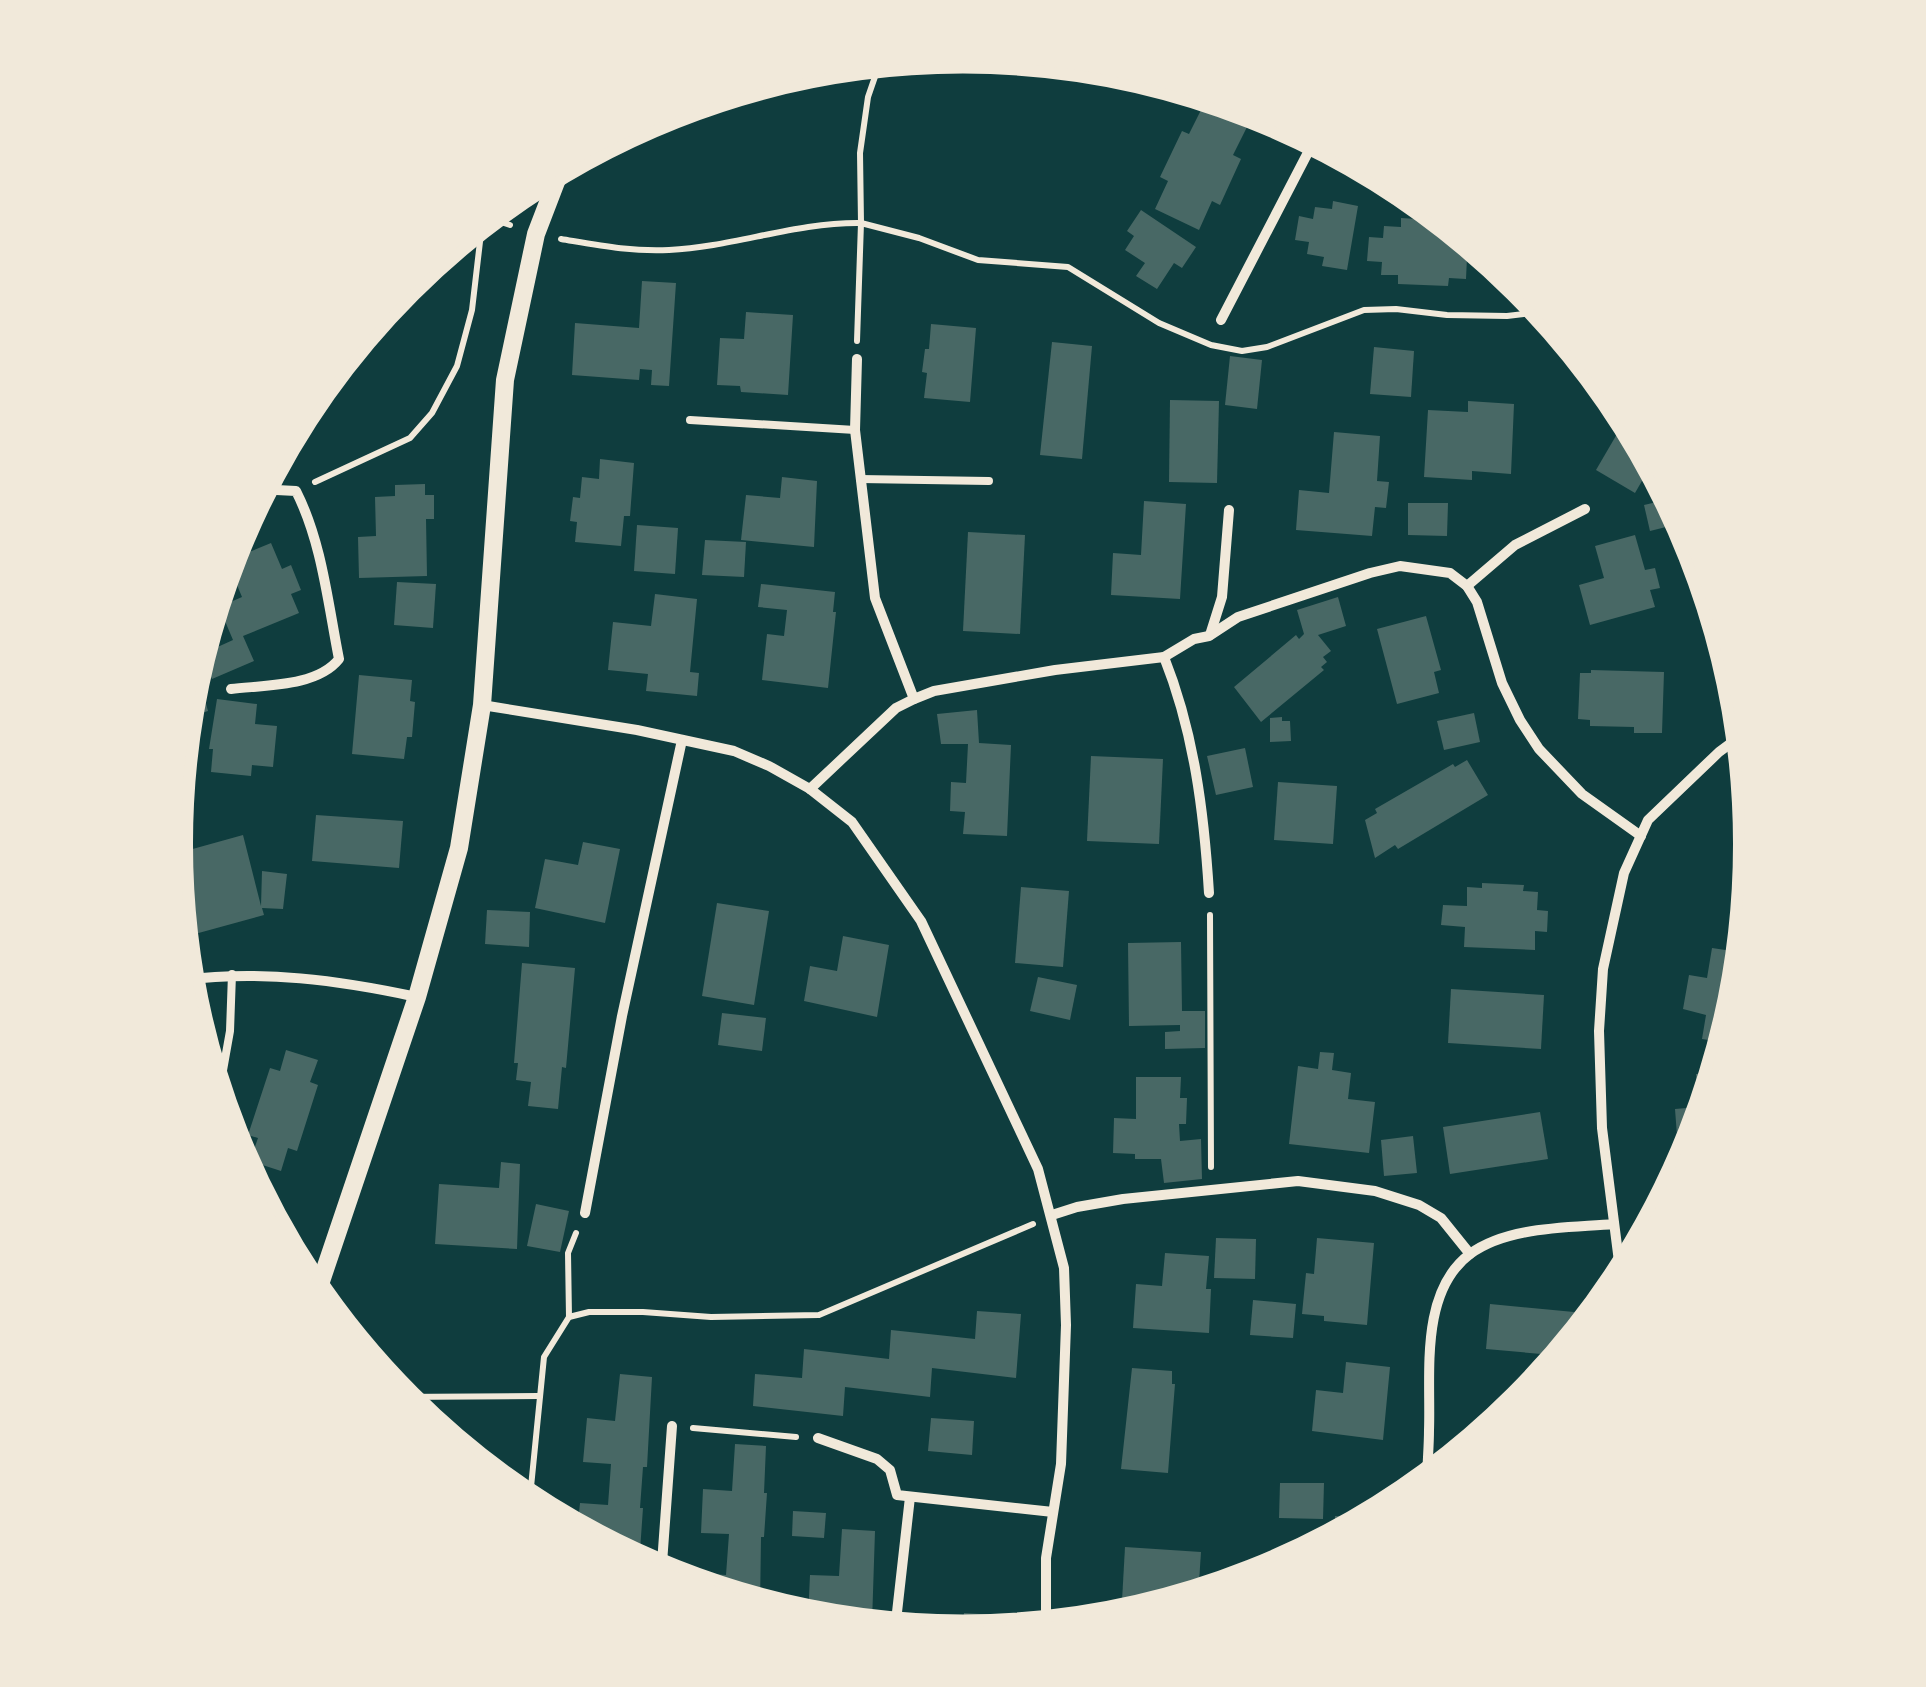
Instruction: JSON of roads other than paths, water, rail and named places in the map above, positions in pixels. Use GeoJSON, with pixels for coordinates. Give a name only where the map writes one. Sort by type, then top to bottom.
{"type":"FeatureCollection","features":[{"type":"Feature","properties":{"kind":"street"},"geometry":{"type":"LineString","coordinates":[[1221,320],[1309,150]]}},
{"type":"Feature","properties":{"kind":"street"},"geometry":{"type":"LineString","coordinates":[[321,1280],[417,997],[459,848],[482,705],[505,380],[536,234],[555,183]]}},
{"type":"Feature","properties":{"kind":"street"},"geometry":{"type":"LineString","coordinates":[[857,359],[856,430],[875,598],[914,699]]}},
{"type":"Feature","properties":{"kind":"street"},"geometry":{"type":"LineString","coordinates":[[231,689],[296,682],[332,668],[339,659],[305,509],[296,491],[272,490]]}},
{"type":"Feature","properties":{"kind":"street"},"geometry":{"type":"LineString","coordinates":[[1209,636],[1224,585],[1230,510]]}},
{"type":"Feature","properties":{"kind":"street"},"geometry":{"type":"LineString","coordinates":[[1467,586],[1515,544],[1585,510]]}},
{"type":"Feature","properties":{"kind":"street"},"geometry":{"type":"LineString","coordinates":[[810,789],[896,708],[934,691],[1054,670],[1164,657],[1238,617],[1370,572],[1400,566],[1450,573],[1467,586],[1477,602],[1502,683],[1539,749],[1582,794],[1641,836]]}},
{"type":"Feature","properties":{"kind":"street"},"geometry":{"type":"LineString","coordinates":[[1164,657],[1181,700],[1193,758],[1210,893]]}},
{"type":"Feature","properties":{"kind":"street"},"geometry":{"type":"LineString","coordinates":[[482,705],[734,752],[810,789],[852,822],[921,921],[1038,1169],[1064,1268],[1061,1464],[1046,1558],[1046,1615]]}},
{"type":"Feature","properties":{"kind":"street"},"geometry":{"type":"LineString","coordinates":[[585,1213],[618,1035],[682,740]]}},
{"type":"Feature","properties":{"kind":"street"},"geometry":{"type":"LineString","coordinates":[[1618,1258],[1602,1128],[1599,1031],[1603,969],[1624,873],[1648,820],[1732,742]]}},
{"type":"Feature","properties":{"kind":"street"},"geometry":{"type":"LineString","coordinates":[[199,978],[232,974],[319,978],[417,997]]}},
{"type":"Feature","properties":{"kind":"street"},"geometry":{"type":"LineString","coordinates":[[1052,1215],[1077,1207],[1211,1188],[1282,1180],[1309,1182],[1375,1191],[1419,1205],[1441,1218],[1470,1254]]}},
{"type":"Feature","properties":{"kind":"street"},"geometry":{"type":"LineString","coordinates":[[1426,1465],[1434,1314],[1453,1273],[1470,1254],[1500,1240],[1614,1224]]}},
{"type":"Feature","properties":{"kind":"street"},"geometry":{"type":"LineString","coordinates":[[662,1558],[672,1426]]}},
{"type":"Feature","properties":{"kind":"street"},"geometry":{"type":"LineString","coordinates":[[818,1438],[877,1460],[890,1470],[897,1495],[1053,1512]]}},
{"type":"Feature","properties":{"kind":"street"},"geometry":{"type":"LineString","coordinates":[[897,1616],[910,1497]]}},
{"type":"Feature","properties":{"kind":"lane"},"geometry":{"type":"LineString","coordinates":[[690,420],[856,430]]}},
{"type":"Feature","properties":{"kind":"lane"},"geometry":{"type":"LineString","coordinates":[[860,479],[988,480]]}},
{"type":"Feature","properties":{"kind":"lane"},"geometry":{"type":"LineString","coordinates":[[222,1074],[230,1031],[232,974]]}}]}
